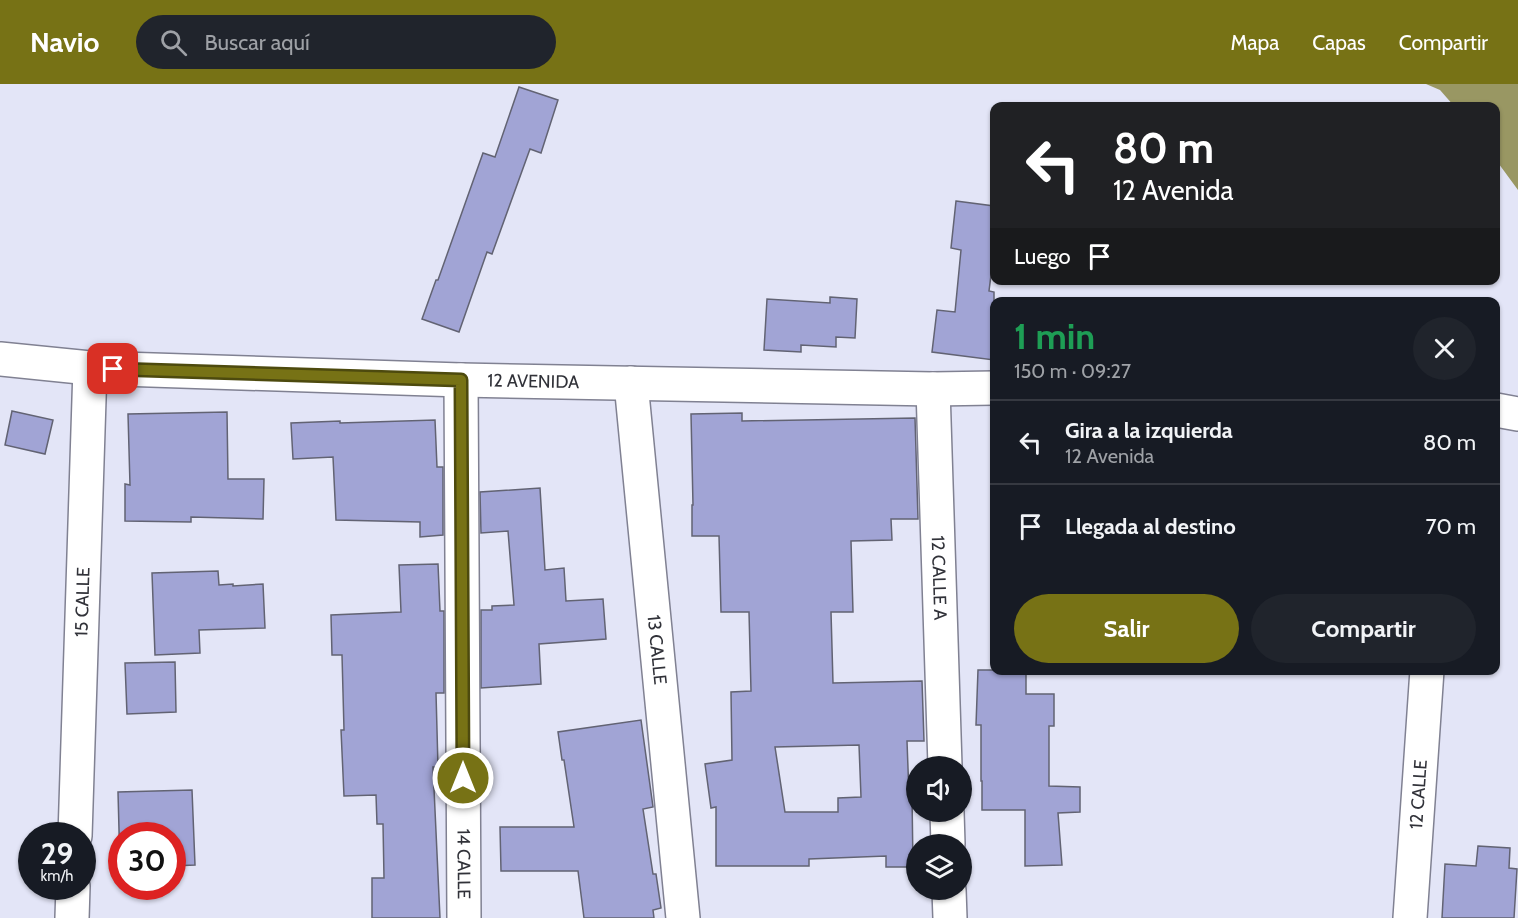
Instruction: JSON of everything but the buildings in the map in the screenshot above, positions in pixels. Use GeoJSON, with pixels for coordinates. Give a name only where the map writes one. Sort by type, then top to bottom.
{"type":"FeatureCollection","features":[{"type":"Feature","properties":{"kind":"street","name":"12 AVENIDA"},"geometry":{"type":"LineString","coordinates":[[0,359],[90,368],[461,380],[933,389],[990,388]]}},
{"type":"Feature","properties":{"kind":"street","name":"15 CALLE"},"geometry":{"type":"LineString","coordinates":[[75,822],[90,368]]}},
{"type":"Feature","properties":{"kind":"street","name":"14 CALLE"},"geometry":{"type":"LineString","coordinates":[[461,380],[464,918]]}},
{"type":"Feature","properties":{"kind":"street","name":"13 CALLE"},"geometry":{"type":"LineString","coordinates":[[631,383],[683,918]]}},
{"type":"Feature","properties":{"kind":"street","name":"12 CALLE A"},"geometry":{"type":"LineString","coordinates":[[933,389],[945,756]]}},
{"type":"Feature","properties":{"kind":"street"},"geometry":{"type":"LineString","coordinates":[[1500,411],[1518,414]]}},
{"type":"Feature","properties":{"kind":"street","name":"12 CALLE"},"geometry":{"type":"LineString","coordinates":[[1410,918],[1427,675]]}},
{"type":"Feature","properties":{"kind":"street"},"geometry":{"type":"LineString","coordinates":[[72,918],[73,900]]}},
{"type":"Feature","properties":{"kind":"street"},"geometry":{"type":"LineString","coordinates":[[949,900],[950,918]]}},
{"type":"Feature","properties":{"kind":"shaded area"},"geometry":{"type":"Polygon","coordinates":[[[1426,84],[1518,84],[1518,190],[1500,165],[1500,102],[1450,102],[1440,90],[1426,84]]]}},
{"type":"Feature","properties":{"kind":"route"},"geometry":{"type":"LineString","coordinates":[[113,369],[461,380],[463,778]]}}]}
